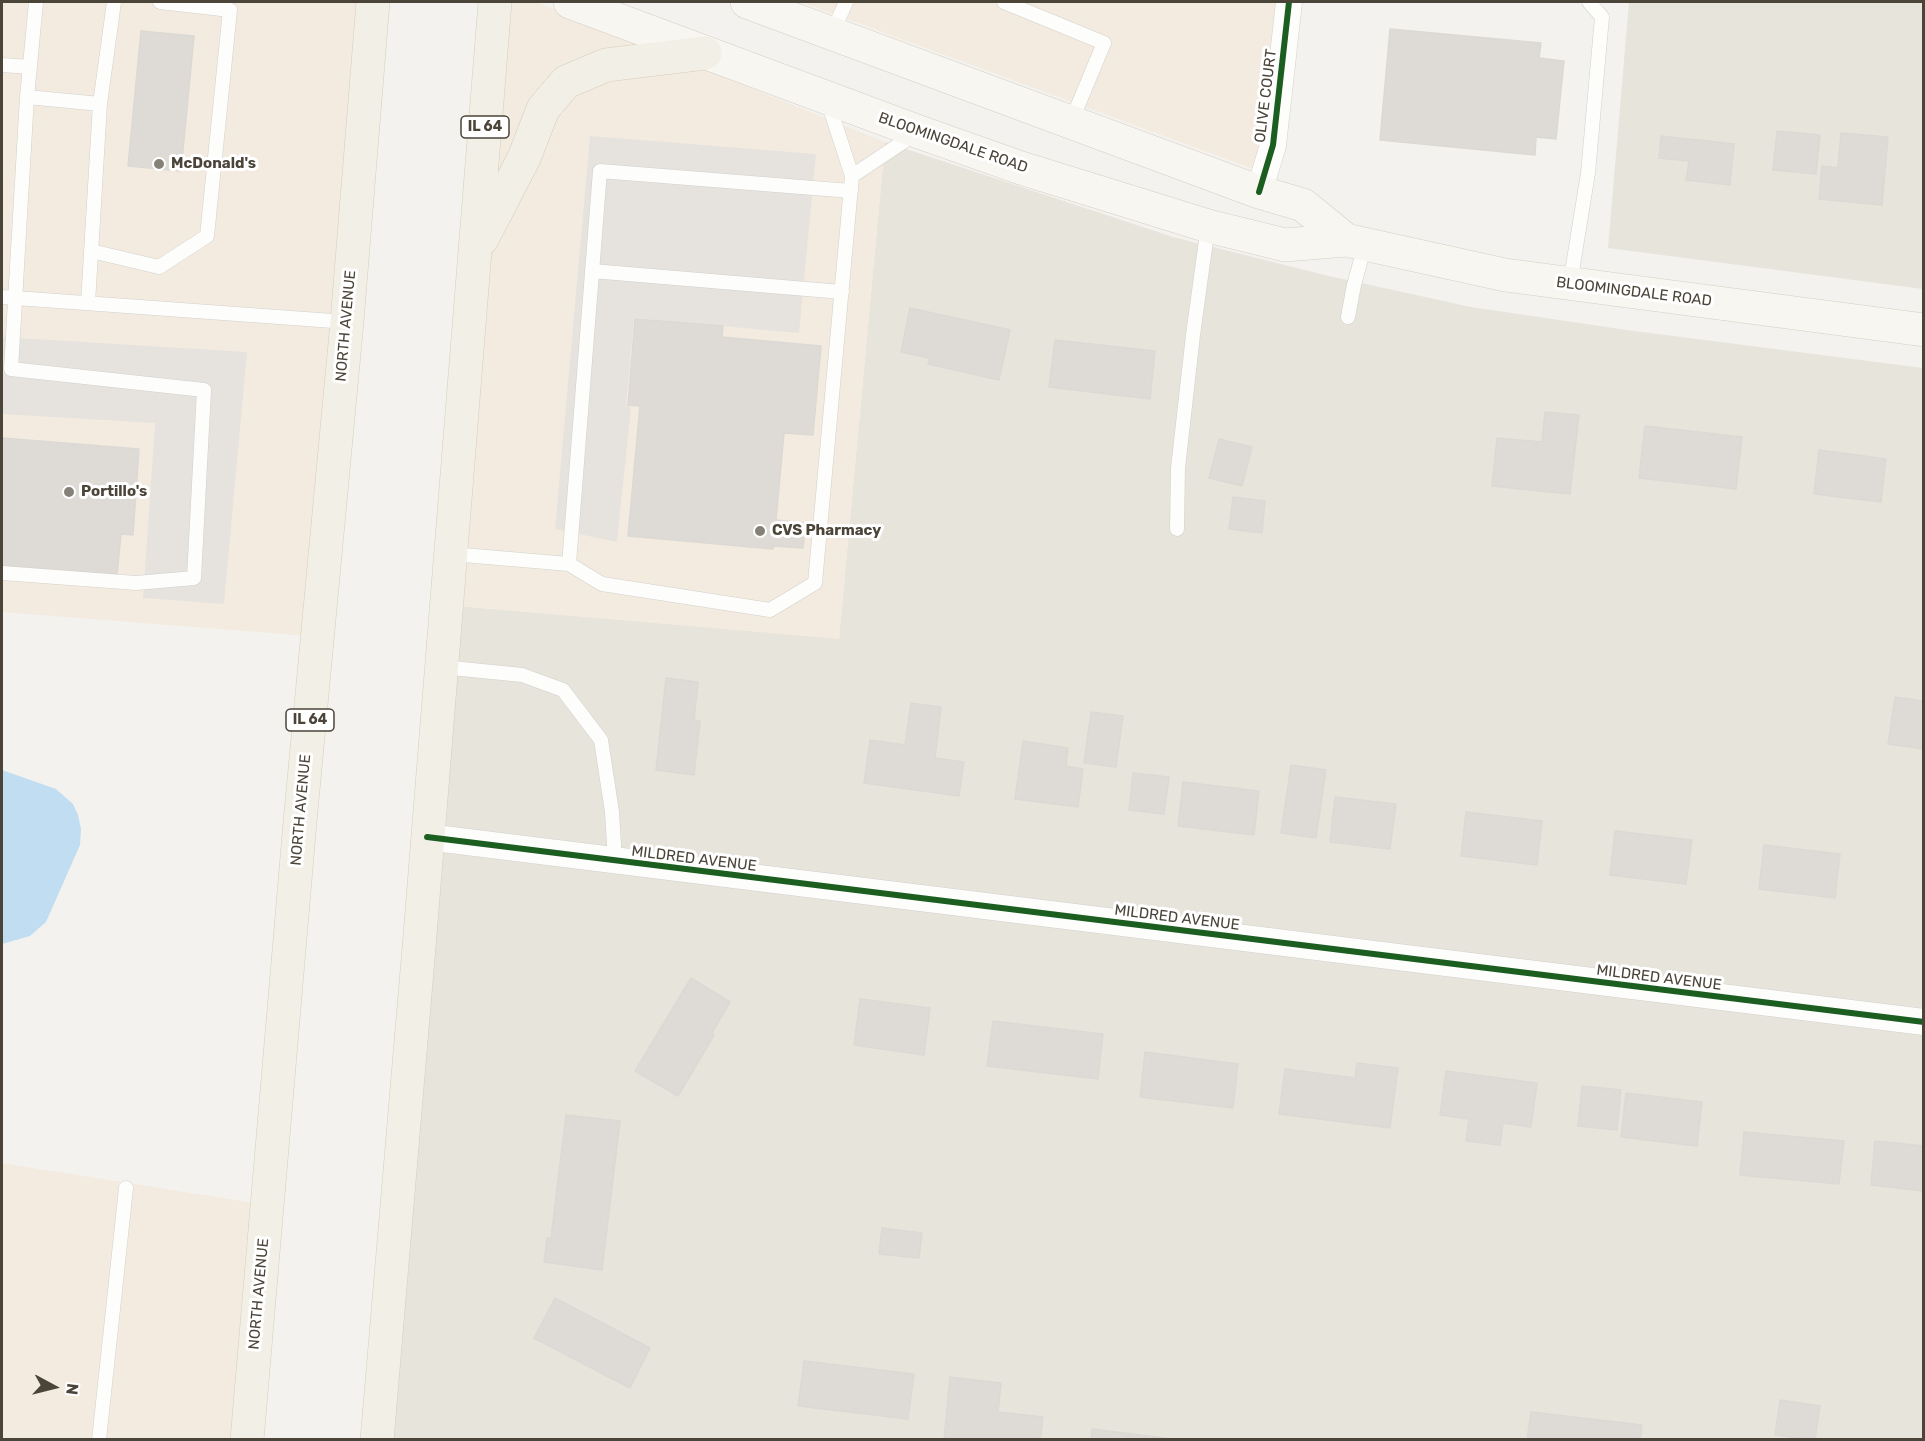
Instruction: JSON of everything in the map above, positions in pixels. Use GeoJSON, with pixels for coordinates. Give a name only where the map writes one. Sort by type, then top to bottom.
{"type":"FeatureCollection","features":[{"type":"Feature","properties":{"kind":"main road","name":"NORTH AVENUE"},"geometry":{"type":"LineString","coordinates":[[247,1440],[300,822],[347,322],[373,2]]}},
{"type":"Feature","properties":{"kind":"main road","name":"IL 64"},"geometry":{"type":"LineString","coordinates":[[377,1440],[495,2]]}},
{"type":"Feature","properties":{"kind":"main road","name":"BLOOMINGDALE ROAD"},"geometry":{"type":"LineString","coordinates":[[570,2],[919,132],[1042,175],[1208,226],[1285,245],[1356,242],[1505,275],[1923,330]]}},
{"type":"Feature","properties":{"kind":"main road","name":"BLOOMINGDALE ROAD"},"geometry":{"type":"LineString","coordinates":[[747,2],[1259,192],[1303,205],[1356,242]]}},
{"type":"Feature","properties":{"kind":"main road"},"geometry":{"type":"LineString","coordinates":[[475,252],[524,158],[543,109],[566,82],[606,65],[705,53]]}},
{"type":"Feature","properties":{"kind":"street","name":"OLIVE COURT"},"geometry":{"type":"LineString","coordinates":[[1259,192],[1274,145],[1289,2]]}},
{"type":"Feature","properties":{"kind":"street","name":"MILDRED AVENUE"},"geometry":{"type":"LineString","coordinates":[[427,837],[1923,1023]]}},
{"type":"Feature","properties":{"kind":"lane"},"geometry":{"type":"LineString","coordinates":[[2,573],[136,583],[194,578],[204,390],[6,369],[8,298],[36,2]]}},
{"type":"Feature","properties":{"kind":"lane"},"geometry":{"type":"LineString","coordinates":[[88,303],[100,104],[114,2]]}},
{"type":"Feature","properties":{"kind":"lane"},"geometry":{"type":"LineString","coordinates":[[91,251],[159,267],[207,236],[230,9],[160,2]]}},
{"type":"Feature","properties":{"kind":"lane"},"geometry":{"type":"LineString","coordinates":[[832,33],[846,2]]}},
{"type":"Feature","properties":{"kind":"lane"},"geometry":{"type":"LineString","coordinates":[[1004,2],[1104,43],[1071,122]]}},
{"type":"Feature","properties":{"kind":"lane"},"geometry":{"type":"LineString","coordinates":[[1570,285],[1588,173],[1602,17],[1589,2]]}},
{"type":"Feature","properties":{"kind":"lane"},"geometry":{"type":"LineString","coordinates":[[2,65],[30,67]]}},
{"type":"Feature","properties":{"kind":"lane"},"geometry":{"type":"LineString","coordinates":[[27,98],[100,104]]}},
{"type":"Feature","properties":{"kind":"lane"},"geometry":{"type":"LineString","coordinates":[[451,554],[569,564],[602,584],[770,610],[815,583],[852,176],[827,98]]}},
{"type":"Feature","properties":{"kind":"lane"},"geometry":{"type":"LineString","coordinates":[[852,176],[919,132]]}},
{"type":"Feature","properties":{"kind":"lane"},"geometry":{"type":"LineString","coordinates":[[569,564],[600,171],[851,191]]}},
{"type":"Feature","properties":{"kind":"lane"},"geometry":{"type":"LineString","coordinates":[[1177,530],[1178,468],[1208,226]]}},
{"type":"Feature","properties":{"kind":"lane"},"geometry":{"type":"LineString","coordinates":[[1348,317],[1354,285],[1356,242]]}},
{"type":"Feature","properties":{"kind":"lane"},"geometry":{"type":"LineString","coordinates":[[592,271],[842,292]]}},
{"type":"Feature","properties":{"kind":"lane"},"geometry":{"type":"LineString","coordinates":[[8,298],[347,322]]}},
{"type":"Feature","properties":{"kind":"lane"},"geometry":{"type":"LineString","coordinates":[[442,667],[522,675],[563,690],[601,740],[612,812],[615,861]]}},
{"type":"Feature","properties":{"kind":"lane"},"geometry":{"type":"LineString","coordinates":[[99,1440],[126,1188]]}},
{"type":"Feature","properties":{"kind":"shaded area"},"geometry":{"type":"Polygon","coordinates":[[[2,2],[363,2],[309,636],[2,612],[2,2]]]}},
{"type":"Feature","properties":{"kind":"shaded area"},"geometry":{"type":"Polygon","coordinates":[[[506,2],[537,2],[885,142],[839,639],[458,606],[506,2]]]}},
{"type":"Feature","properties":{"kind":"shaded area"},"geometry":{"type":"Polygon","coordinates":[[[801,2],[1285,2],[1279,88],[1256,170],[801,2]]]}},
{"type":"Feature","properties":{"kind":"shaded area"},"geometry":{"type":"Polygon","coordinates":[[[1629,2],[1923,2],[1923,289],[1608,248],[1629,2]]]}},
{"type":"Feature","properties":{"kind":"shaded area"},"geometry":{"type":"Polygon","coordinates":[[[590,136],[816,154],[799,333],[634,318],[626,405],[631,407],[617,542],[555,529],[590,136]]]}},
{"type":"Feature","properties":{"kind":"shaded area"},"geometry":{"type":"Polygon","coordinates":[[[885,142],[1173,237],[1329,276],[1471,307],[1627,330],[1923,368],[1923,1439],[392,1440],[458,606],[839,638],[885,142]]]}},
{"type":"Feature","properties":{"kind":"shaded area"},"geometry":{"type":"Polygon","coordinates":[[[2,337],[247,352],[224,604],[143,598],[155,423],[2,414],[2,337]]]}},
{"type":"Feature","properties":{"kind":"shaded area"},"geometry":{"type":"Polygon","coordinates":[[[2,1163],[254,1203],[235,1439],[2,1439],[2,1163]]]}},
{"type":"Feature","properties":{"kind":"water"},"geometry":{"type":"Polygon","coordinates":[[[2,770],[56,789],[73,804],[81,829],[80,845],[46,922],[30,936],[2,944],[2,770]]]}},
{"type":"Feature","properties":{"kind":"building"},"geometry":{"type":"Polygon","coordinates":[[[1390,29],[1541,43],[1539,58],[1564,61],[1556,139],[1536,137],[1535,155],[1380,140],[1390,29]]]}},
{"type":"Feature","properties":{"kind":"building"},"geometry":{"type":"Polygon","coordinates":[[[141,31],[194,36],[181,171],[128,166],[141,31]]]}},
{"type":"Feature","properties":{"kind":"building"},"geometry":{"type":"Polygon","coordinates":[[[1777,131],[1820,135],[1816,174],[1773,170],[1777,131]]]}},
{"type":"Feature","properties":{"kind":"building"},"geometry":{"type":"Polygon","coordinates":[[[1841,133],[1888,137],[1882,205],[1819,199],[1822,166],[1838,168],[1841,133]]]}},
{"type":"Feature","properties":{"kind":"building"},"geometry":{"type":"Polygon","coordinates":[[[1661,136],[1734,144],[1730,185],[1686,180],[1689,161],[1659,158],[1661,136]]]}},
{"type":"Feature","properties":{"kind":"building"},"geometry":{"type":"Polygon","coordinates":[[[910,308],[1010,330],[999,380],[928,364],[929,358],[901,352],[910,308]]]}},
{"type":"Feature","properties":{"kind":"building","name":"CVS Pharmacy"},"geometry":{"type":"Polygon","coordinates":[[[635,319],[723,326],[722,337],[821,346],[813,435],[784,433],[776,520],[806,523],[803,548],[773,546],[773,549],[628,536],[640,406],[628,405],[635,319]]]}},
{"type":"Feature","properties":{"kind":"building"},"geometry":{"type":"Polygon","coordinates":[[[1055,340],[1155,351],[1150,399],[1049,387],[1055,340]]]}},
{"type":"Feature","properties":{"kind":"building"},"geometry":{"type":"Polygon","coordinates":[[[1545,412],[1579,415],[1570,494],[1492,486],[1497,438],[1542,442],[1545,412]]]}},
{"type":"Feature","properties":{"kind":"building"},"geometry":{"type":"Polygon","coordinates":[[[1645,426],[1742,437],[1736,489],[1639,478],[1645,426]]]}},
{"type":"Feature","properties":{"kind":"building","name":"Portillo's"},"geometry":{"type":"Polygon","coordinates":[[[2,438],[139,449],[133,535],[121,534],[117,575],[2,565],[2,438]]]}},
{"type":"Feature","properties":{"kind":"building"},"geometry":{"type":"Polygon","coordinates":[[[1219,439],[1252,447],[1242,486],[1209,478],[1219,439]]]}},
{"type":"Feature","properties":{"kind":"building"},"geometry":{"type":"Polygon","coordinates":[[[1819,450],[1886,459],[1881,502],[1814,494],[1819,450]]]}},
{"type":"Feature","properties":{"kind":"building"},"geometry":{"type":"Polygon","coordinates":[[[1233,497],[1265,501],[1262,533],[1229,529],[1233,497]]]}},
{"type":"Feature","properties":{"kind":"building"},"geometry":{"type":"Polygon","coordinates":[[[666,678],[698,682],[694,720],[700,721],[694,775],[656,770],[666,678]]]}},
{"type":"Feature","properties":{"kind":"building"},"geometry":{"type":"Polygon","coordinates":[[[1895,697],[1924,701],[1924,749],[1888,744],[1895,697]]]}},
{"type":"Feature","properties":{"kind":"building"},"geometry":{"type":"Polygon","coordinates":[[[911,703],[941,707],[935,758],[964,762],[959,796],[864,783],[870,740],[905,745],[911,703]]]}},
{"type":"Feature","properties":{"kind":"building"},"geometry":{"type":"Polygon","coordinates":[[[1091,712],[1123,716],[1116,767],[1084,763],[1091,712]]]}},
{"type":"Feature","properties":{"kind":"building"},"geometry":{"type":"Polygon","coordinates":[[[1023,741],[1068,748],[1066,766],[1083,769],[1078,807],[1015,799],[1023,741]]]}},
{"type":"Feature","properties":{"kind":"building"},"geometry":{"type":"Polygon","coordinates":[[[1291,765],[1326,770],[1316,838],[1281,833],[1291,765]]]}},
{"type":"Feature","properties":{"kind":"building"},"geometry":{"type":"Polygon","coordinates":[[[1133,773],[1169,777],[1164,814],[1129,810],[1133,773]]]}},
{"type":"Feature","properties":{"kind":"building"},"geometry":{"type":"Polygon","coordinates":[[[1183,782],[1259,791],[1254,835],[1178,826],[1183,782]]]}},
{"type":"Feature","properties":{"kind":"building"},"geometry":{"type":"Polygon","coordinates":[[[1335,797],[1396,804],[1390,849],[1330,842],[1335,797]]]}},
{"type":"Feature","properties":{"kind":"building"},"geometry":{"type":"Polygon","coordinates":[[[1466,812],[1542,821],[1537,865],[1461,856],[1466,812]]]}},
{"type":"Feature","properties":{"kind":"building"},"geometry":{"type":"Polygon","coordinates":[[[1615,831],[1692,840],[1686,884],[1610,875],[1615,831]]]}},
{"type":"Feature","properties":{"kind":"building"},"geometry":{"type":"Polygon","coordinates":[[[1764,845],[1840,854],[1835,898],[1759,889],[1764,845]]]}},
{"type":"Feature","properties":{"kind":"building"},"geometry":{"type":"Polygon","coordinates":[[[691,978],[730,1002],[712,1033],[714,1035],[678,1096],[635,1071],[691,978]]]}},
{"type":"Feature","properties":{"kind":"building"},"geometry":{"type":"Polygon","coordinates":[[[860,999],[930,1008],[924,1055],[854,1045],[860,999]]]}},
{"type":"Feature","properties":{"kind":"building"},"geometry":{"type":"Polygon","coordinates":[[[993,1021],[1103,1034],[1098,1079],[987,1066],[993,1021]]]}},
{"type":"Feature","properties":{"kind":"building"},"geometry":{"type":"Polygon","coordinates":[[[1145,1052],[1238,1064],[1233,1108],[1140,1097],[1145,1052]]]}},
{"type":"Feature","properties":{"kind":"building"},"geometry":{"type":"Polygon","coordinates":[[[1357,1063],[1398,1068],[1390,1128],[1279,1114],[1285,1069],[1355,1078],[1357,1063]]]}},
{"type":"Feature","properties":{"kind":"building"},"geometry":{"type":"Polygon","coordinates":[[[1446,1071],[1537,1083],[1531,1127],[1503,1123],[1500,1145],[1466,1141],[1469,1119],[1440,1115],[1446,1071]]]}},
{"type":"Feature","properties":{"kind":"building"},"geometry":{"type":"Polygon","coordinates":[[[1582,1086],[1621,1090],[1617,1130],[1578,1126],[1582,1086]]]}},
{"type":"Feature","properties":{"kind":"building"},"geometry":{"type":"Polygon","coordinates":[[[1626,1093],[1702,1102],[1697,1146],[1621,1137],[1626,1093]]]}},
{"type":"Feature","properties":{"kind":"building"},"geometry":{"type":"Polygon","coordinates":[[[566,1115],[620,1121],[602,1270],[544,1262],[547,1238],[551,1238],[566,1115]]]}},
{"type":"Feature","properties":{"kind":"building"},"geometry":{"type":"Polygon","coordinates":[[[1744,1132],[1844,1141],[1839,1184],[1740,1175],[1744,1132]]]}},
{"type":"Feature","properties":{"kind":"building"},"geometry":{"type":"Polygon","coordinates":[[[1875,1141],[1924,1146],[1924,1191],[1871,1185],[1875,1141]]]}},
{"type":"Feature","properties":{"kind":"building"},"geometry":{"type":"Polygon","coordinates":[[[882,1228],[922,1233],[919,1258],[879,1254],[882,1228]]]}},
{"type":"Feature","properties":{"kind":"building"},"geometry":{"type":"Polygon","coordinates":[[[555,1298],[650,1348],[630,1388],[534,1338],[555,1298]]]}},
{"type":"Feature","properties":{"kind":"building"},"geometry":{"type":"Polygon","coordinates":[[[804,1361],[914,1374],[908,1419],[798,1406],[804,1361]]]}},
{"type":"Feature","properties":{"kind":"building"},"geometry":{"type":"Polygon","coordinates":[[[950,1377],[1001,1383],[998,1412],[1043,1417],[1040,1440],[944,1440],[950,1377]]]}},
{"type":"Feature","properties":{"kind":"building"},"geometry":{"type":"Polygon","coordinates":[[[1780,1400],[1820,1406],[1815,1440],[1775,1435],[1780,1400]]]}},
{"type":"Feature","properties":{"kind":"building"},"geometry":{"type":"Polygon","coordinates":[[[1531,1412],[1642,1425],[1640,1440],[1527,1440],[1531,1412]]]}},
{"type":"Feature","properties":{"kind":"building"},"geometry":{"type":"Polygon","coordinates":[[[1092,1429],[1180,1440],[1091,1440],[1092,1429]]]}},
{"type":"Feature","properties":{"kind":"cycle path"},"geometry":{"type":"LineString","coordinates":[[1259,192],[1273,145],[1289,2]]}},
{"type":"Feature","properties":{"kind":"cycle path"},"geometry":{"type":"LineString","coordinates":[[427,837],[1924,1022]]}},
{"type":"Feature","properties":{"kind":"place","name":"McDonald's"},"geometry":{"type":"Point","coordinates":[159,164]}},
{"type":"Feature","properties":{"kind":"place","name":"Portillo's"},"geometry":{"type":"Point","coordinates":[69,492]}},
{"type":"Feature","properties":{"kind":"place","name":"CVS Pharmacy"},"geometry":{"type":"Point","coordinates":[760,531]}}]}
